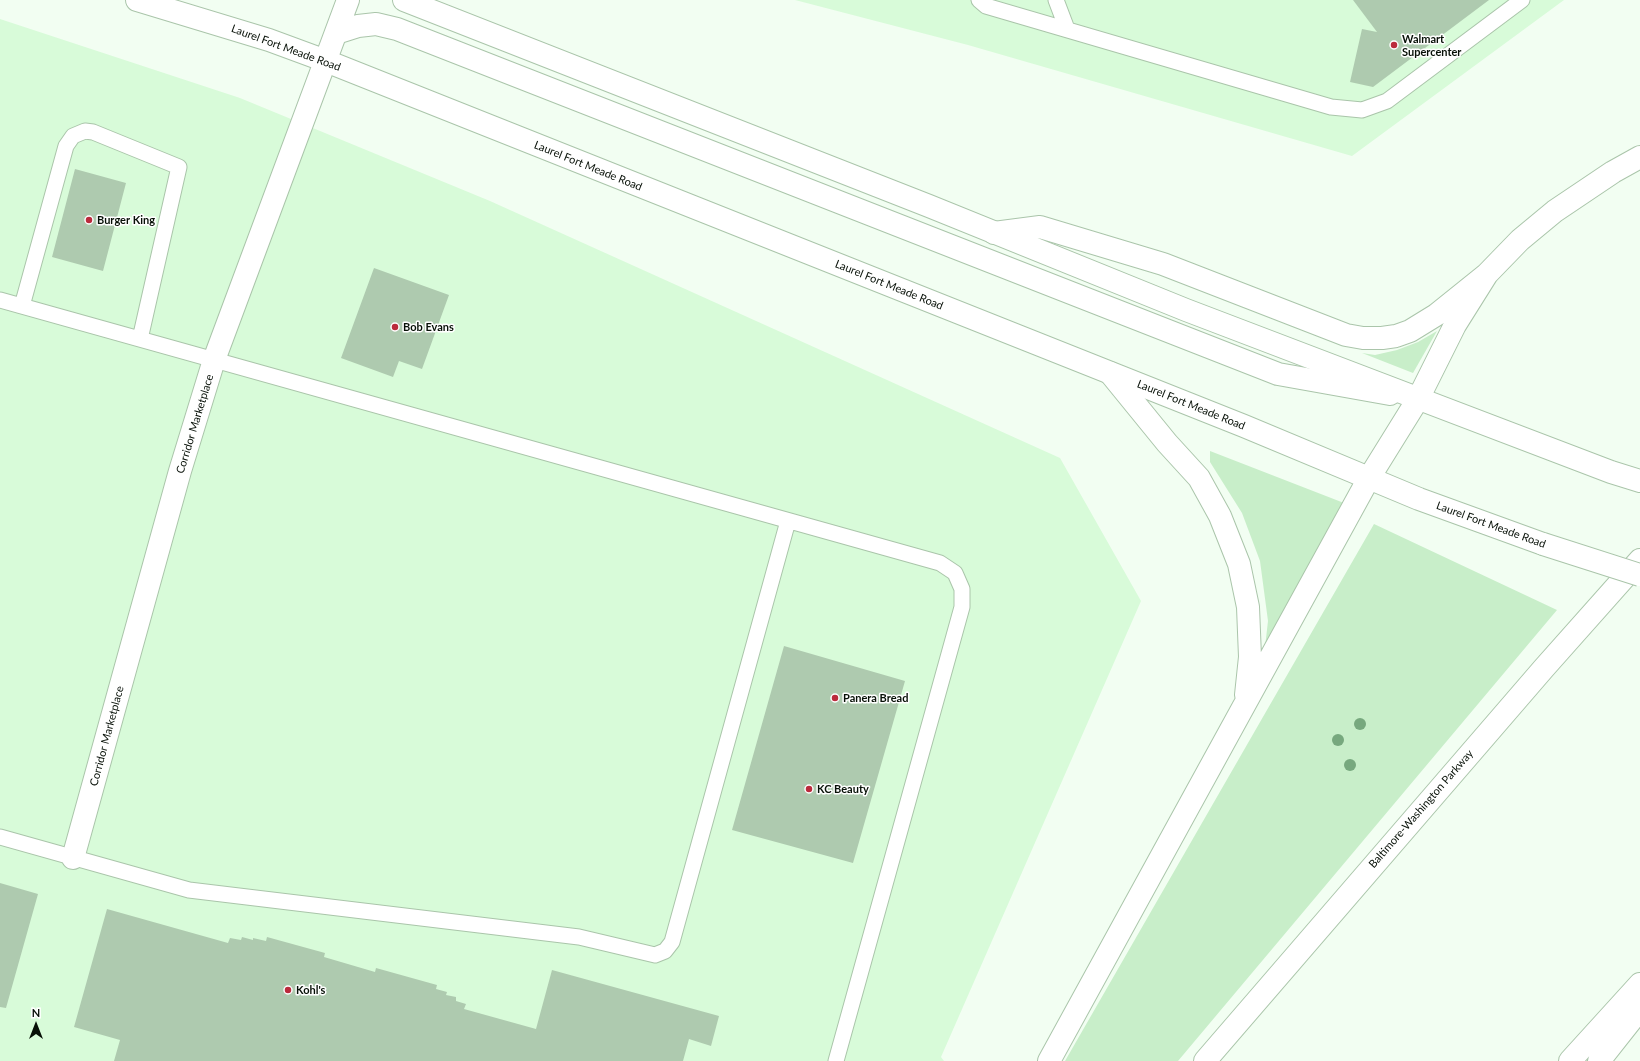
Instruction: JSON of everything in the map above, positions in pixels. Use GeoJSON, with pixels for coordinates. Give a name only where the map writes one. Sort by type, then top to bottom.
{"type":"FeatureCollection","features":[{"type":"Feature","properties":{"kind":"main road","name":"Laurel Fort Meade Road"},"geometry":{"type":"LineString","coordinates":[[137,0],[269,40],[326,61],[1244,426],[1419,499],[1543,544],[1640,575]]}},
{"type":"Feature","properties":{"kind":"main road","name":"Corridor Marketplace"},"geometry":{"type":"LineString","coordinates":[[74,858],[180,471],[214,360],[348,0]]}},
{"type":"Feature","properties":{"kind":"main road"},"geometry":{"type":"LineString","coordinates":[[404,0],[929,206],[1186,310],[1611,472],[1640,481]]}},
{"type":"Feature","properties":{"kind":"main road"},"geometry":{"type":"LineString","coordinates":[[336,33],[358,26],[376,24],[397,29],[1278,374],[1418,399]]}},
{"type":"Feature","properties":{"kind":"main road"},"geometry":{"type":"LineString","coordinates":[[994,233],[1040,227],[1163,264],[1335,331],[1363,338],[1382,338],[1396,336],[1410,331],[1436,315],[1487,274],[1520,240],[1555,211],[1613,172],[1640,157]]}},
{"type":"Feature","properties":{"kind":"main road"},"geometry":{"type":"LineString","coordinates":[[1049,1061],[1369,478],[1418,399],[1455,325],[1487,274]]}},
{"type":"Feature","properties":{"kind":"main road"},"geometry":{"type":"LineString","coordinates":[[1110,373],[1167,443],[1199,478],[1220,516],[1239,564],[1248,607],[1250,657],[1244,707]]}},
{"type":"Feature","properties":{"kind":"main road","name":"Baltimore-Washington Parkway"},"geometry":{"type":"LineString","coordinates":[[1205,1061],[1544,668],[1640,560]]}},
{"type":"Feature","properties":{"kind":"main road"},"geometry":{"type":"LineString","coordinates":[[1570,1061],[1640,984]]}},
{"type":"Feature","properties":{"kind":"main road"},"geometry":{"type":"LineString","coordinates":[[1599,1061],[1640,1009]]}},
{"type":"Feature","properties":{"kind":"lane"},"geometry":{"type":"LineString","coordinates":[[979,0],[986,6],[1331,108],[1362,110],[1387,101],[1522,0]]}},
{"type":"Feature","properties":{"kind":"lane"},"geometry":{"type":"LineString","coordinates":[[1056,0],[1067,29]]}},
{"type":"Feature","properties":{"kind":"lane"},"geometry":{"type":"LineString","coordinates":[[22,306],[66,146],[74,136],[85,131],[94,132],[179,167],[140,339]]}},
{"type":"Feature","properties":{"kind":"lane"},"geometry":{"type":"LineString","coordinates":[[0,300],[940,563],[955,574],[962,589],[962,607],[836,1061]]}},
{"type":"Feature","properties":{"kind":"lane"},"geometry":{"type":"LineString","coordinates":[[0,837],[189,890],[579,937],[655,955],[665,951],[672,942],[788,521]]}},
{"type":"Feature","properties":{"kind":"shaded area"},"geometry":{"type":"Polygon","coordinates":[[[795,0],[1564,0],[1352,156],[968,45],[795,0]]]}},
{"type":"Feature","properties":{"kind":"shaded area"},"geometry":{"type":"Polygon","coordinates":[[[0,19],[240,98],[490,201],[1060,458],[1141,601],[941,1057],[944,1061],[0,1061],[0,19]]]}},
{"type":"Feature","properties":{"kind":"shaded area"},"geometry":{"type":"Polygon","coordinates":[[[1437,331],[1413,373],[1362,353],[1375,355],[1397,350],[1418,342],[1437,331]]]}},
{"type":"Feature","properties":{"kind":"shaded area"},"geometry":{"type":"Polygon","coordinates":[[[1210,451],[1344,503],[1264,656],[1268,621],[1260,561],[1242,513],[1210,462],[1210,451]]]}},
{"type":"Feature","properties":{"kind":"shaded area"},"geometry":{"type":"Polygon","coordinates":[[[1374,524],[1557,610],[1178,1061],[1065,1061],[1374,524]]]}},
{"type":"Feature","properties":{"kind":"building","name":"Walmart Supercenter"},"geometry":{"type":"Polygon","coordinates":[[[1353,0],[1489,0],[1373,87],[1350,82],[1362,29],[1377,32],[1353,0]]]}},
{"type":"Feature","properties":{"kind":"building","name":"Burger King"},"geometry":{"type":"Polygon","coordinates":[[[75,169],[126,183],[103,271],[52,257],[75,169]]]}},
{"type":"Feature","properties":{"kind":"building","name":"Bob Evans"},"geometry":{"type":"Polygon","coordinates":[[[374,268],[449,295],[422,369],[399,361],[393,377],[341,358],[374,268]]]}},
{"type":"Feature","properties":{"kind":"building","name":"KC Beauty"},"geometry":{"type":"Polygon","coordinates":[[[784,646],[905,681],[853,863],[732,830],[784,646]]]}},
{"type":"Feature","properties":{"kind":"building"},"geometry":{"type":"Polygon","coordinates":[[[0,883],[38,894],[6,1008],[0,1007],[0,883]]]}},
{"type":"Feature","properties":{"kind":"building","name":"Kohl's"},"geometry":{"type":"Polygon","coordinates":[[[107,909],[228,943],[230,938],[241,940],[242,937],[266,941],[267,937],[325,953],[324,957],[375,972],[376,968],[437,985],[436,989],[447,992],[446,995],[456,997],[456,1001],[466,1004],[464,1009],[536,1029],[552,970],[719,1016],[711,1046],[689,1039],[683,1061],[114,1061],[120,1040],[74,1027],[107,909]]]}},
{"type":"Feature","properties":{"kind":"place","name":"Walmart Supercenter"},"geometry":{"type":"Point","coordinates":[1394,45]}},
{"type":"Feature","properties":{"kind":"place","name":"Burger King"},"geometry":{"type":"Point","coordinates":[89,220]}},
{"type":"Feature","properties":{"kind":"place","name":"Bob Evans"},"geometry":{"type":"Point","coordinates":[395,327]}},
{"type":"Feature","properties":{"kind":"place","name":"Panera Bread"},"geometry":{"type":"Point","coordinates":[835,698]}},
{"type":"Feature","properties":{"kind":"place","name":"KC Beauty"},"geometry":{"type":"Point","coordinates":[809,789]}},
{"type":"Feature","properties":{"kind":"place","name":"Kohl's"},"geometry":{"type":"Point","coordinates":[288,990]}}]}
